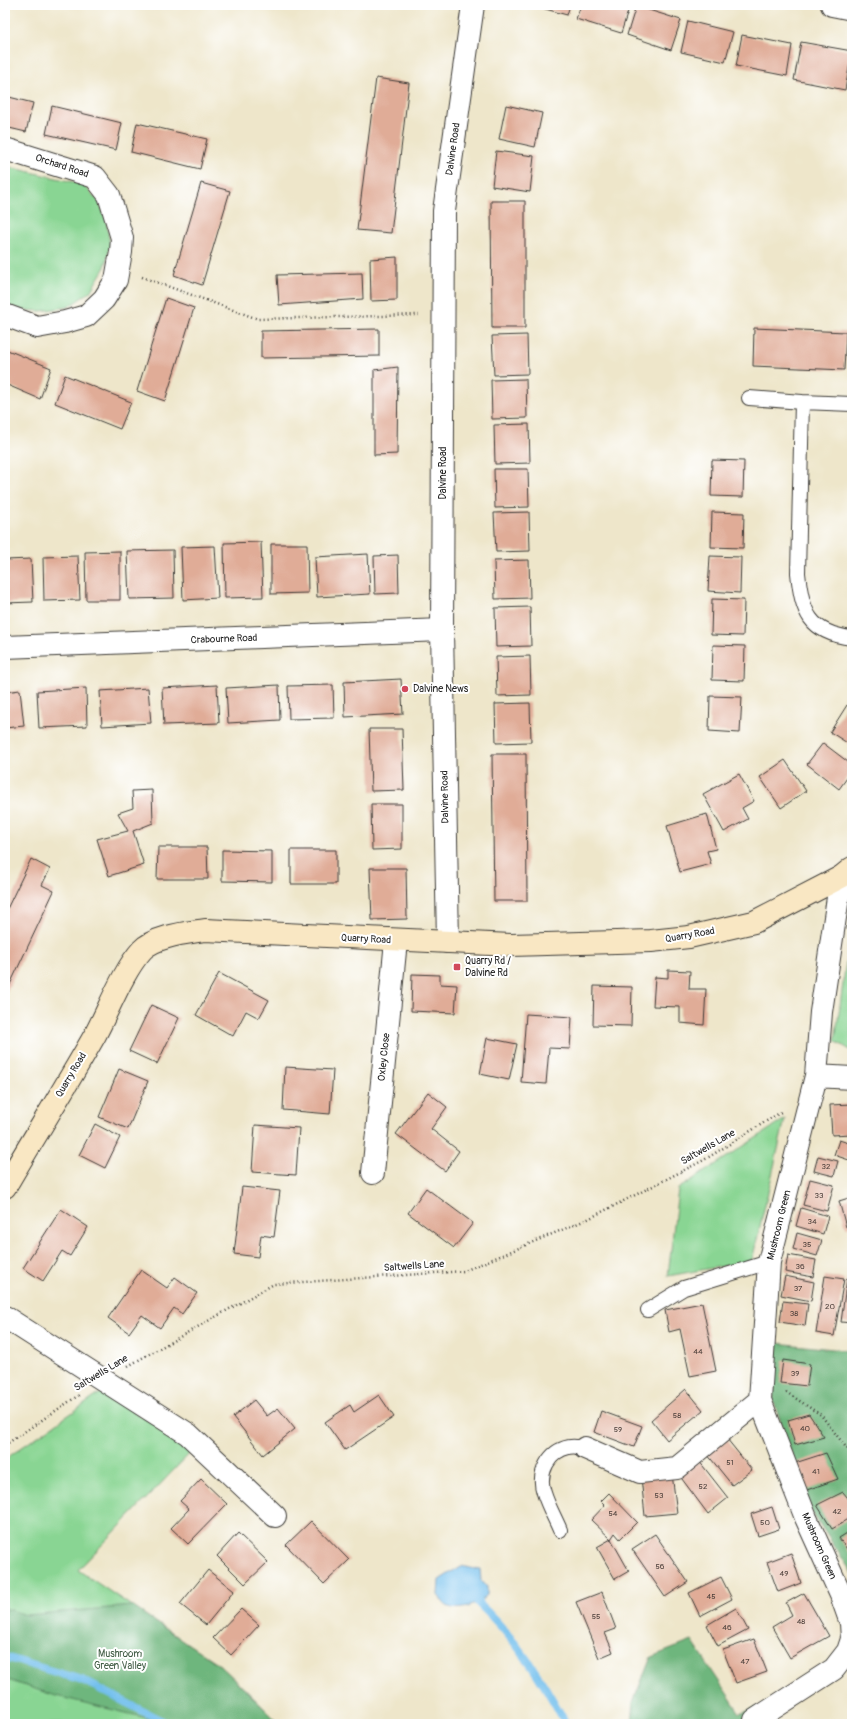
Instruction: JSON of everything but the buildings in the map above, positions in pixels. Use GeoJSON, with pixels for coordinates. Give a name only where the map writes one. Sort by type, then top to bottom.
{"type":"FeatureCollection","features":[{"type":"Feature","properties":{"kind":"street","name":"Dalvine Road"},"geometry":{"type":"LineString","coordinates":[[448,942],[442,630],[444,211],[473,5]]}},
{"type":"Feature","properties":{"kind":"street"},"geometry":{"type":"LineString","coordinates":[[832,5],[852,9]]}},
{"type":"Feature","properties":{"kind":"street","name":"Orchard Road"},"geometry":{"type":"LineString","coordinates":[[5,149],[95,177],[109,195],[116,214],[122,238],[119,269],[116,280],[104,299],[86,316],[65,322],[37,327],[5,315]]}},
{"type":"Feature","properties":{"kind":"street","name":"Crabourne Road"},"geometry":{"type":"LineString","coordinates":[[5,647],[442,630]]}},
{"type":"Feature","properties":{"kind":"street","name":"Quarry Road"},"geometry":{"type":"LineString","coordinates":[[5,1186],[95,1034],[126,974],[143,949],[156,941],[178,934],[205,930],[511,945],[651,941],[689,937],[754,922],[847,872]]}},
{"type":"Feature","properties":{"kind":"street","name":"Mushroom Green"},"geometry":{"type":"LineString","coordinates":[[755,1720],[834,1669],[848,1650],[852,1639],[851,1623],[841,1595],[806,1518],[760,1400],[770,1262],[816,1076],[821,1012],[847,872]]}},
{"type":"Feature","properties":{"kind":"street","name":"Oxley Close"},"geometry":{"type":"LineString","coordinates":[[373,1173],[396,940]]}},
{"type":"Feature","properties":{"kind":"street"},"geometry":{"type":"LineString","coordinates":[[816,1076],[852,1078]]}},
{"type":"Feature","properties":{"kind":"street"},"geometry":{"type":"LineString","coordinates":[[5,1317],[188,1434],[275,1516]]}},
{"type":"Feature","properties":{"kind":"street"},"geometry":{"type":"LineString","coordinates":[[585,1448],[640,1472],[677,1468],[760,1400]]}},
{"type":"Feature","properties":{"kind":"lane"},"geometry":{"type":"LineString","coordinates":[[749,398],[852,404]]}},
{"type":"Feature","properties":{"kind":"lane"},"geometry":{"type":"LineString","coordinates":[[802,402],[798,573],[800,599],[809,619],[827,632],[852,638]]}},
{"type":"Feature","properties":{"kind":"lane"},"geometry":{"type":"LineString","coordinates":[[648,1310],[684,1288],[770,1262]]}},
{"type":"Feature","properties":{"kind":"lane"},"geometry":{"type":"LineString","coordinates":[[560,1530],[543,1492],[545,1463],[558,1452],[570,1447],[585,1448]]}},
{"type":"Feature","properties":{"kind":"path"},"geometry":{"type":"LineString","coordinates":[[119,269],[258,319],[444,314]]}},
{"type":"Feature","properties":{"kind":"path","name":"Saltwells Lane"},"geometry":{"type":"LineString","coordinates":[[5,1445],[103,1379],[274,1284],[464,1271],[588,1219],[704,1160],[786,1109]]}},
{"type":"Feature","properties":{"kind":"path"},"geometry":{"type":"LineString","coordinates":[[762,1377],[821,1415],[852,1455]]}},
{"type":"Feature","properties":{"kind":"green space"},"geometry":{"type":"Polygon","coordinates":[[[5,166],[82,184],[99,201],[106,219],[110,245],[105,267],[90,292],[68,307],[41,311],[21,310],[5,304],[5,166]]]}},
{"type":"Feature","properties":{"kind":"green space"},"geometry":{"type":"Polygon","coordinates":[[[852,919],[852,1051],[835,1041],[852,919]]]}},
{"type":"Feature","properties":{"kind":"green space"},"geometry":{"type":"Polygon","coordinates":[[[785,1119],[752,1261],[668,1276],[678,1189],[785,1119]]]}},
{"type":"Feature","properties":{"kind":"green space"},"geometry":{"type":"Polygon","coordinates":[[[776,1343],[852,1351],[852,1573],[811,1511],[773,1399],[776,1343]]]}},
{"type":"Feature","properties":{"kind":"green space"},"geometry":{"type":"Polygon","coordinates":[[[102,1392],[194,1449],[78,1570],[221,1666],[280,1724],[5,1724],[5,1459],[102,1392]]]}},
{"type":"Feature","properties":{"kind":"green space","name":"Mushroom Green Valley"},"geometry":{"type":"Polygon","coordinates":[[[132,1606],[221,1666],[280,1724],[161,1724],[159,1721],[56,1696],[5,1679],[5,1608],[26,1615],[132,1606]]]}},
{"type":"Feature","properties":{"kind":"green space"},"geometry":{"type":"Polygon","coordinates":[[[692,1641],[740,1713],[758,1707],[767,1724],[631,1724],[633,1702],[651,1657],[692,1641]]]}},
{"type":"Feature","properties":{"kind":"water"},"geometry":{"type":"Polygon","coordinates":[[[461,1566],[480,1570],[481,1580],[487,1587],[487,1595],[475,1604],[464,1608],[449,1607],[438,1595],[439,1580],[461,1566]]]}},
{"type":"Feature","properties":{"kind":"waterway"},"geometry":{"type":"LineString","coordinates":[[477,1602],[491,1615],[527,1659],[566,1724]]}},
{"type":"Feature","properties":{"kind":"waterway"},"geometry":{"type":"LineString","coordinates":[[5,1657],[82,1680],[168,1724]]}},
{"type":"Feature","properties":{"kind":"place","name":"Dalvine News"},"geometry":{"type":"Point","coordinates":[405,689]}},
{"type":"Feature","properties":{"kind":"place","name":"Quarry Rd / Dalvine Rd"},"geometry":{"type":"Point","coordinates":[457,967]}}]}
